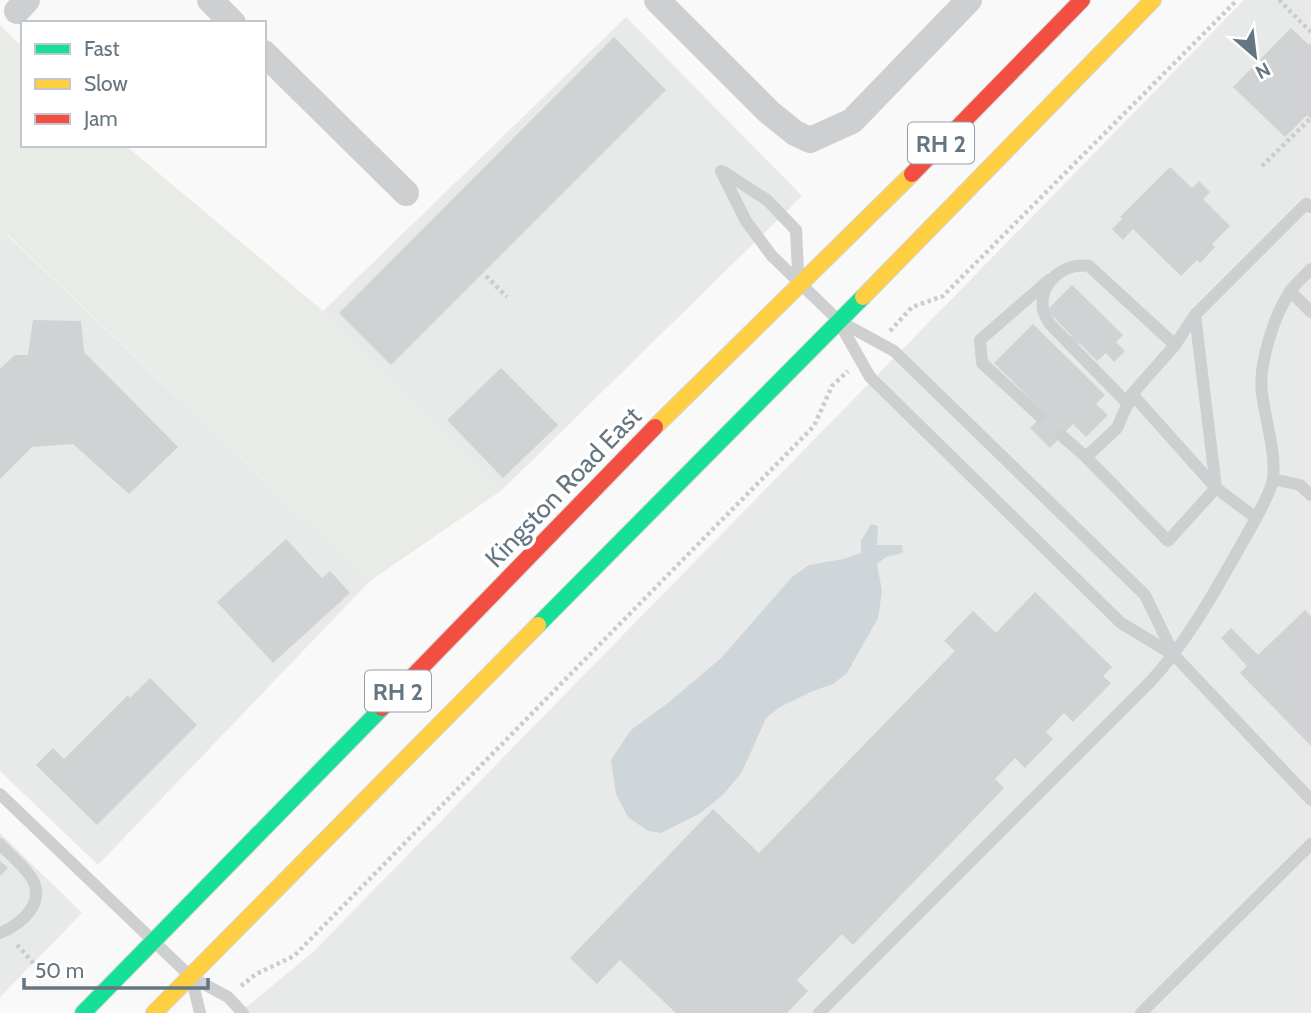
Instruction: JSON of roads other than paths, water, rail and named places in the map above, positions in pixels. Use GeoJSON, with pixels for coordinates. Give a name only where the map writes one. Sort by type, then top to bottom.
{"type":"FeatureCollection","features":[{"type":"Feature","properties":{"kind":"main road","name":"Kingston Road East"},"geometry":{"type":"LineString","coordinates":[[83,1013],[632,450],[799,283],[851,236],[1082,0]]}},
{"type":"Feature","properties":{"kind":"main road","name":"RH 2"},"geometry":{"type":"LineString","coordinates":[[154,1013],[1153,0]]}},
{"type":"Feature","properties":{"kind":"street"},"geometry":{"type":"LineString","coordinates":[[211,0],[231,21]]}},
{"type":"Feature","properties":{"kind":"street"},"geometry":{"type":"LineString","coordinates":[[657,0],[769,112],[795,133],[810,140],[852,121],[970,0]]}},
{"type":"Feature","properties":{"kind":"street"},"geometry":{"type":"LineString","coordinates":[[266,55],[406,193]]}},
{"type":"Feature","properties":{"kind":"lane"},"geometry":{"type":"LineString","coordinates":[[799,283],[796,230],[767,200],[721,170],[746,220],[772,256],[799,283],[839,321],[894,351],[1145,595],[1174,655]]}},
{"type":"Feature","properties":{"kind":"lane"},"geometry":{"type":"LineString","coordinates":[[1086,457],[1117,428],[1130,399],[1175,345],[1195,315],[1306,204],[1311,207]]}},
{"type":"Feature","properties":{"kind":"lane"},"geometry":{"type":"LineString","coordinates":[[1041,417],[982,363],[980,340],[1057,273],[1076,264],[1089,266],[1175,345]]}},
{"type":"Feature","properties":{"kind":"lane"},"geometry":{"type":"LineString","coordinates":[[818,1013],[1174,655],[1194,628],[1256,518],[1273,479],[1261,390],[1267,348],[1290,291],[1311,269]]}},
{"type":"Feature","properties":{"kind":"lane"},"geometry":{"type":"LineString","coordinates":[[1057,273],[1046,288],[1042,309],[1050,324],[1130,399],[1216,488],[1256,518]]}},
{"type":"Feature","properties":{"kind":"lane"},"geometry":{"type":"LineString","coordinates":[[1290,291],[1311,312]]}},
{"type":"Feature","properties":{"kind":"lane"},"geometry":{"type":"LineString","coordinates":[[1062,436],[1168,541],[1216,488],[1195,315]]}},
{"type":"Feature","properties":{"kind":"lane"},"geometry":{"type":"LineString","coordinates":[[839,321],[870,377],[1121,623],[1174,655],[1311,800]]}},
{"type":"Feature","properties":{"kind":"lane"},"geometry":{"type":"LineString","coordinates":[[1273,479],[1300,485],[1311,495]]}},
{"type":"Feature","properties":{"kind":"lane"},"geometry":{"type":"LineString","coordinates":[[0,794],[191,977],[228,997],[243,1013]]}},
{"type":"Feature","properties":{"kind":"lane"},"geometry":{"type":"LineString","coordinates":[[0,844],[31,877],[36,889],[36,902],[29,912],[13,927],[2,932]]}},
{"type":"Feature","properties":{"kind":"lane"},"geometry":{"type":"LineString","coordinates":[[1140,1013],[1311,844]]}},
{"type":"Feature","properties":{"kind":"lane"},"geometry":{"type":"LineString","coordinates":[[191,977],[200,1013]]}}]}
